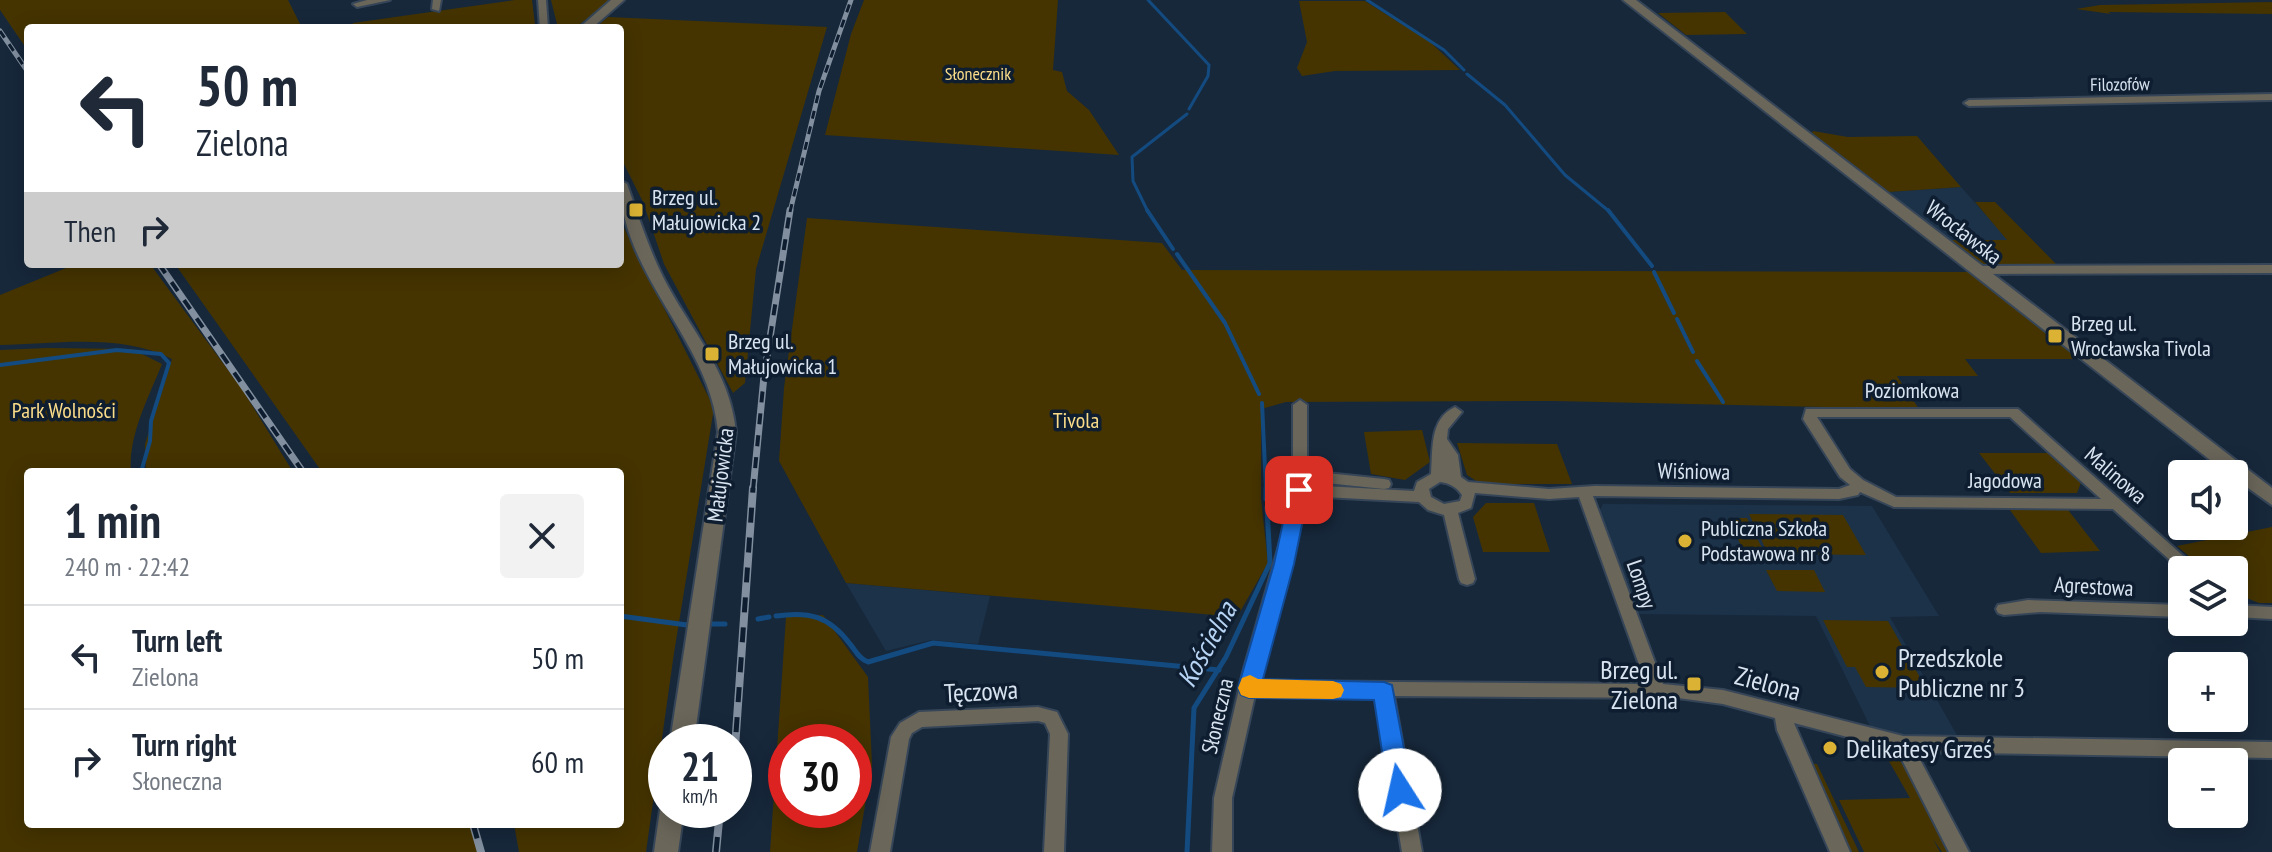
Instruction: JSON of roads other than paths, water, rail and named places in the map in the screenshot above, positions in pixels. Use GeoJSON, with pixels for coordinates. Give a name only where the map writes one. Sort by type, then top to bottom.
{"type":"FeatureCollection","features":[{"type":"Feature","properties":{"kind":"street"},"geometry":{"type":"LineString","coordinates":[[357,4],[386,0]]}},
{"type":"Feature","properties":{"kind":"street"},"geometry":{"type":"LineString","coordinates":[[542,0],[544,24]]}},
{"type":"Feature","properties":{"kind":"street"},"geometry":{"type":"LineString","coordinates":[[590,24],[618,0]]}},
{"type":"Feature","properties":{"kind":"street","name":"Wrocławska"},"geometry":{"type":"LineString","coordinates":[[1629,0],[2272,498]]}},
{"type":"Feature","properties":{"kind":"street","name":"Filozofów"},"geometry":{"type":"LineString","coordinates":[[1969,103],[2272,97]]}},
{"type":"Feature","properties":{"kind":"street","name":"Małujowicka"},"geometry":{"type":"LineString","coordinates":[[624,195],[654,275],[719,384],[726,408],[727,432],[685,724]]}},
{"type":"Feature","properties":{"kind":"street"},"geometry":{"type":"LineString","coordinates":[[1977,270],[2272,269]]}},
{"type":"Feature","properties":{"kind":"street","name":"Słoneczna"},"geometry":{"type":"LineString","coordinates":[[1222,852],[1223,798],[1249,688],[1284,564],[1300,482],[1300,405]]}},
{"type":"Feature","properties":{"kind":"street"},"geometry":{"type":"LineString","coordinates":[[1422,492],[1434,507],[1450,510],[1462,507],[1451,455],[1442,442],[1443,423],[1455,412]]}},
{"type":"Feature","properties":{"kind":"street","name":"Poziomkowa"},"geometry":{"type":"LineString","coordinates":[[1858,484],[1845,473],[1810,419],[1811,412],[2013,412]]}},
{"type":"Feature","properties":{"kind":"street","name":"Malinowa"},"geometry":{"type":"LineString","coordinates":[[2013,412],[2175,556]]}},
{"type":"Feature","properties":{"kind":"street"},"geometry":{"type":"LineString","coordinates":[[1300,482],[1422,492],[1456,486]]}},
{"type":"Feature","properties":{"kind":"street","name":"Jagodowa"},"geometry":{"type":"LineString","coordinates":[[1858,484],[1894,502],[2115,504]]}},
{"type":"Feature","properties":{"kind":"street","name":"Wiśniowa"},"geometry":{"type":"LineString","coordinates":[[1456,486],[1513,498],[1525,494],[1584,492],[1839,494],[1853,491],[1858,484]]}},
{"type":"Feature","properties":{"kind":"street","name":"Lompy"},"geometry":{"type":"LineString","coordinates":[[1584,492],[1657,691]]}},
{"type":"Feature","properties":{"kind":"street"},"geometry":{"type":"LineString","coordinates":[[1450,510],[1467,579]]}},
{"type":"Feature","properties":{"kind":"street","name":"Agrestowa"},"geometry":{"type":"LineString","coordinates":[[2004,609],[2026,605],[2168,610]]}},
{"type":"Feature","properties":{"kind":"street"},"geometry":{"type":"LineString","coordinates":[[2248,611],[2272,613]]}},
{"type":"Feature","properties":{"kind":"street","name":"Zielona"},"geometry":{"type":"LineString","coordinates":[[1249,688],[1699,692],[1903,744],[2272,750]]}},
{"type":"Feature","properties":{"kind":"street"},"geometry":{"type":"LineString","coordinates":[[1384,691],[1412,852]]}},
{"type":"Feature","properties":{"kind":"street","name":"Tęczowa"},"geometry":{"type":"LineString","coordinates":[[880,852],[900,737],[906,728],[919,720],[1038,714],[1051,717],[1059,734],[1054,852]]}},
{"type":"Feature","properties":{"kind":"street"},"geometry":{"type":"LineString","coordinates":[[1783,714],[1786,730],[1840,852]]}},
{"type":"Feature","properties":{"kind":"street"},"geometry":{"type":"LineString","coordinates":[[1903,744],[1959,852]]}},
{"type":"Feature","properties":{"kind":"street"},"geometry":{"type":"LineString","coordinates":[[666,852],[669,828]]}},
{"type":"Feature","properties":{"kind":"waterway","name":"Kościelna"},"geometry":{"type":"LineString","coordinates":[[1148,0],[1209,65],[1208,76],[1189,109]]}},
{"type":"Feature","properties":{"kind":"waterway"},"geometry":{"type":"LineString","coordinates":[[1367,0],[1444,50],[1464,70]]}},
{"type":"Feature","properties":{"kind":"waterway"},"geometry":{"type":"LineString","coordinates":[[1467,74],[1505,105],[1565,175],[1609,211]]}},
{"type":"Feature","properties":{"kind":"waterway","name":"Kościelna"},"geometry":{"type":"LineString","coordinates":[[1147,210],[1133,181],[1132,157],[1187,114]]}},
{"type":"Feature","properties":{"kind":"waterway","name":"Kościelna"},"geometry":{"type":"LineString","coordinates":[[1147,210],[1173,249]]}},
{"type":"Feature","properties":{"kind":"waterway"},"geometry":{"type":"LineString","coordinates":[[1609,211],[1652,266]]}},
{"type":"Feature","properties":{"kind":"waterway","name":"Kościelna"},"geometry":{"type":"LineString","coordinates":[[1177,254],[1225,323],[1259,394]]}},
{"type":"Feature","properties":{"kind":"waterway"},"geometry":{"type":"LineString","coordinates":[[1654,272],[1674,313]]}},
{"type":"Feature","properties":{"kind":"waterway"},"geometry":{"type":"LineString","coordinates":[[1677,319],[1693,352]]}},
{"type":"Feature","properties":{"kind":"waterway"},"geometry":{"type":"LineString","coordinates":[[0,365],[117,350],[161,354],[169,363],[151,421],[150,441],[142,468]]}},
{"type":"Feature","properties":{"kind":"waterway"},"geometry":{"type":"LineString","coordinates":[[1697,361],[1723,402]]}},
{"type":"Feature","properties":{"kind":"waterway","name":"Kościelna"},"geometry":{"type":"LineString","coordinates":[[1262,403],[1266,490]]}},
{"type":"Feature","properties":{"kind":"waterway","name":"Kościelna"},"geometry":{"type":"LineString","coordinates":[[1266,490],[1266,499]]}},
{"type":"Feature","properties":{"kind":"waterway","name":"Kościelna"},"geometry":{"type":"LineString","coordinates":[[1218,670],[1270,563],[1267,507]]}},
{"type":"Feature","properties":{"kind":"waterway"},"geometry":{"type":"LineString","coordinates":[[776,616],[799,614],[818,618],[834,627],[868,662],[933,643],[1218,670]]}},
{"type":"Feature","properties":{"kind":"waterway"},"geometry":{"type":"LineString","coordinates":[[624,617],[687,625]]}},
{"type":"Feature","properties":{"kind":"waterway"},"geometry":{"type":"LineString","coordinates":[[758,619],[769,617]]}},
{"type":"Feature","properties":{"kind":"waterway"},"geometry":{"type":"LineString","coordinates":[[712,624],[725,624]]}},
{"type":"Feature","properties":{"kind":"waterway","name":"Kościelna"},"geometry":{"type":"LineString","coordinates":[[1187,852],[1194,708],[1218,670]]}},
{"type":"Feature","properties":{"kind":"railway"},"geometry":{"type":"LineString","coordinates":[[790,212],[819,91],[851,0]]}},
{"type":"Feature","properties":{"kind":"railway"},"geometry":{"type":"LineString","coordinates":[[0,31],[24,66]]}},
{"type":"Feature","properties":{"kind":"railway"},"geometry":{"type":"LineString","coordinates":[[753,490],[764,376],[790,210]]}},
{"type":"Feature","properties":{"kind":"railway"},"geometry":{"type":"LineString","coordinates":[[162,268],[300,468]]}},
{"type":"Feature","properties":{"kind":"railway"},"geometry":{"type":"LineString","coordinates":[[737,724],[753,488]]}},
{"type":"Feature","properties":{"kind":"railway"},"geometry":{"type":"LineString","coordinates":[[474,828],[481,852]]}},
{"type":"Feature","properties":{"kind":"railway"},"geometry":{"type":"LineString","coordinates":[[716,852],[718,828]]}},
{"type":"Feature","properties":{"kind":"place","name":"Brzeg ul. Małujowicka 2"},"geometry":{"type":"Point","coordinates":[636,210]}},
{"type":"Feature","properties":{"kind":"place","name":"Brzeg ul. Wrocławska Tivola"},"geometry":{"type":"Point","coordinates":[2055,336]}},
{"type":"Feature","properties":{"kind":"place","name":"Brzeg ul. Małujowicka 1"},"geometry":{"type":"Point","coordinates":[712,354]}},
{"type":"Feature","properties":{"kind":"place","name":"Publiczna Szkoła Podstawowa nr 8"},"geometry":{"type":"Point","coordinates":[1685,541]}},
{"type":"Feature","properties":{"kind":"place","name":"Przedszkole Publiczne nr 3"},"geometry":{"type":"Point","coordinates":[1882,672]}},
{"type":"Feature","properties":{"kind":"place","name":"Brzeg ul. Zielona"},"geometry":{"type":"Point","coordinates":[1694,684]}},
{"type":"Feature","properties":{"kind":"place","name":"Delikatesy Grześ"},"geometry":{"type":"Point","coordinates":[1830,748]}},
{"type":"Feature","properties":{"kind":"park label","name":"Słonecznik"},"geometry":{"type":"Point","coordinates":[978,73]}},
{"type":"Feature","properties":{"kind":"park label","name":"Park Wolności"},"geometry":{"type":"Point","coordinates":[64,410]}},
{"type":"Feature","properties":{"kind":"park label","name":"Tivola"},"geometry":{"type":"Point","coordinates":[1076,420]}}]}
